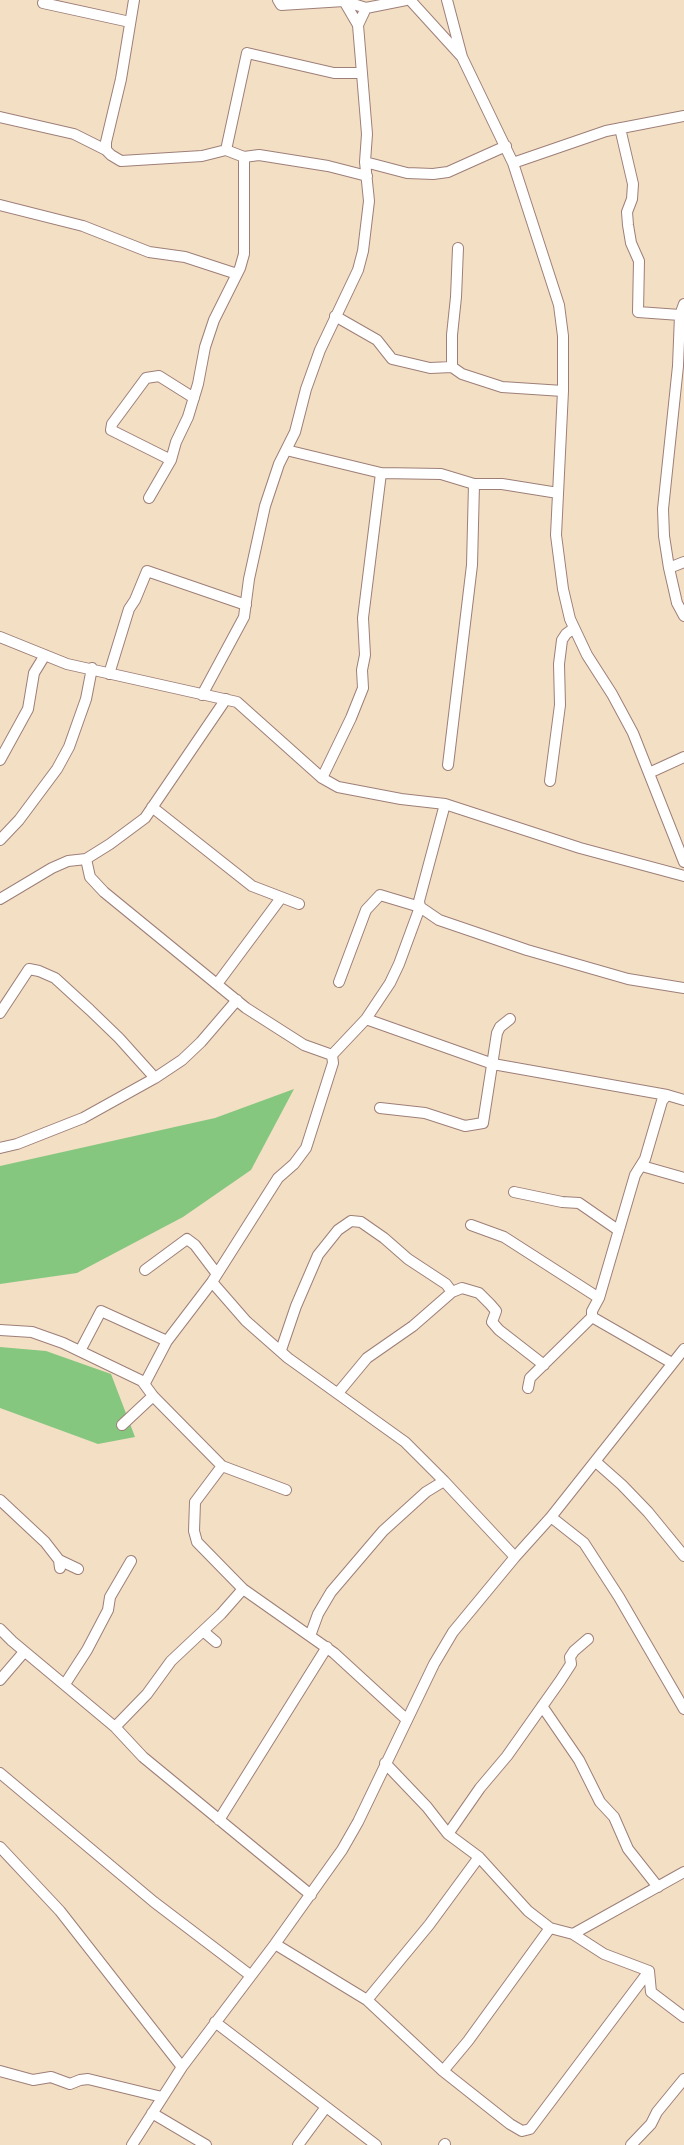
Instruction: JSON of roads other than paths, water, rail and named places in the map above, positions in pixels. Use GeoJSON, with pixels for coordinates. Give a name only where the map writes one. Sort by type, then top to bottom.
{"type":"FeatureCollection","features":[{"type":"Feature","properties":{"kind":"street"},"geometry":{"type":"LineString","coordinates":[[106,150],[121,79],[134,0]]}},
{"type":"Feature","properties":{"kind":"street"},"geometry":{"type":"LineString","coordinates":[[278,0],[281,5],[344,1],[366,8],[408,0],[462,57]]}},
{"type":"Feature","properties":{"kind":"street"},"geometry":{"type":"LineString","coordinates":[[447,0],[462,57],[513,162],[559,305],[564,336],[557,547],[563,589],[574,628],[587,655],[612,694],[635,738],[680,836],[684,862]]}},
{"type":"Feature","properties":{"kind":"street"},"geometry":{"type":"LineString","coordinates":[[202,695],[241,623],[265,506],[279,464],[295,432],[312,374],[335,316],[358,270],[363,250],[369,201],[365,162],[367,134],[358,25],[344,1]]}},
{"type":"Feature","properties":{"kind":"street"},"geometry":{"type":"LineString","coordinates":[[43,3],[130,22]]}},
{"type":"Feature","properties":{"kind":"street"},"geometry":{"type":"LineString","coordinates":[[358,25],[366,8]]}},
{"type":"Feature","properties":{"kind":"street"},"geometry":{"type":"LineString","coordinates":[[226,150],[247,54],[334,73],[362,73]]}},
{"type":"Feature","properties":{"kind":"street"},"geometry":{"type":"LineString","coordinates":[[513,162],[620,128],[684,116]]}},
{"type":"Feature","properties":{"kind":"street"},"geometry":{"type":"LineString","coordinates":[[0,117],[74,134],[106,150],[121,161],[202,156],[226,150],[244,157],[259,155],[328,166],[367,176]]}},
{"type":"Feature","properties":{"kind":"street"},"geometry":{"type":"LineString","coordinates":[[620,128],[633,184],[627,218],[631,243],[639,261],[638,312],[680,315]]}},
{"type":"Feature","properties":{"kind":"street"},"geometry":{"type":"LineString","coordinates":[[365,162],[407,173],[433,174],[448,172],[506,146]]}},
{"type":"Feature","properties":{"kind":"street"},"geometry":{"type":"LineString","coordinates":[[149,498],[171,460],[194,398],[204,347],[244,254],[244,157]]}},
{"type":"Feature","properties":{"kind":"street"},"geometry":{"type":"LineString","coordinates":[[0,205],[83,226],[149,252],[171,253],[237,274]]}},
{"type":"Feature","properties":{"kind":"street"},"geometry":{"type":"LineString","coordinates":[[452,367],[452,335],[458,248]]}},
{"type":"Feature","properties":{"kind":"street"},"geometry":{"type":"LineString","coordinates":[[684,304],[680,315],[678,366],[663,508],[664,536],[669,568],[677,603],[684,616]]}},
{"type":"Feature","properties":{"kind":"street"},"geometry":{"type":"LineString","coordinates":[[335,316],[377,340],[392,359],[430,368],[452,367],[462,374],[502,386],[563,391]]}},
{"type":"Feature","properties":{"kind":"street"},"geometry":{"type":"LineString","coordinates":[[171,460],[111,430],[112,424],[146,378],[159,376],[194,398]]}},
{"type":"Feature","properties":{"kind":"street"},"geometry":{"type":"LineString","coordinates":[[295,432],[303,455]]}},
{"type":"Feature","properties":{"kind":"street"},"geometry":{"type":"LineString","coordinates":[[286,450],[381,473],[441,474],[474,484],[502,484],[558,492]]}},
{"type":"Feature","properties":{"kind":"street"},"geometry":{"type":"LineString","coordinates":[[322,778],[351,718],[363,688],[362,670],[365,655],[363,618],[381,473]]}},
{"type":"Feature","properties":{"kind":"street"},"geometry":{"type":"LineString","coordinates":[[448,765],[472,565],[474,484]]}},
{"type":"Feature","properties":{"kind":"street"},"geometry":{"type":"LineString","coordinates":[[669,568],[684,562]]}},
{"type":"Feature","properties":{"kind":"street"},"geometry":{"type":"LineString","coordinates":[[109,674],[129,609],[135,600],[147,571],[246,605]]}},
{"type":"Feature","properties":{"kind":"street"},"geometry":{"type":"LineString","coordinates":[[550,781],[560,705],[559,664],[562,640],[574,628]]}},
{"type":"Feature","properties":{"kind":"street"},"geometry":{"type":"LineString","coordinates":[[0,637],[68,664],[236,702],[322,778],[338,788],[401,799],[445,804],[580,848],[684,876]]}},
{"type":"Feature","properties":{"kind":"street"},"geometry":{"type":"LineString","coordinates":[[0,760],[28,709],[34,674],[45,655]]}},
{"type":"Feature","properties":{"kind":"street"},"geometry":{"type":"LineString","coordinates":[[0,840],[29,807],[57,769],[70,747],[86,699],[92,668]]}},
{"type":"Feature","properties":{"kind":"street"},"geometry":{"type":"LineString","coordinates":[[0,899],[52,868],[68,861],[86,859],[145,818],[226,699]]}},
{"type":"Feature","properties":{"kind":"street"},"geometry":{"type":"LineString","coordinates":[[649,772],[684,757]]}},
{"type":"Feature","properties":{"kind":"street"},"geometry":{"type":"LineString","coordinates":[[332,1055],[366,1019],[390,983],[399,964],[420,908],[419,901],[445,804]]}},
{"type":"Feature","properties":{"kind":"street"},"geometry":{"type":"LineString","coordinates":[[152,807],[252,886],[299,904]]}},
{"type":"Feature","properties":{"kind":"street"},"geometry":{"type":"LineString","coordinates":[[86,859],[90,877],[104,892],[246,1008],[304,1045],[332,1055]]}},
{"type":"Feature","properties":{"kind":"street"},"geometry":{"type":"LineString","coordinates":[[339,982],[366,910],[380,895],[420,908],[438,920],[527,950],[628,979],[684,988]]}},
{"type":"Feature","properties":{"kind":"street"},"geometry":{"type":"LineString","coordinates":[[217,984],[280,898]]}},
{"type":"Feature","properties":{"kind":"street"},"geometry":{"type":"LineString","coordinates":[[0,1013],[28,970],[39,971],[55,978],[90,1010],[119,1038],[155,1078]]}},
{"type":"Feature","properties":{"kind":"street"},"geometry":{"type":"LineString","coordinates":[[0,1148],[18,1144],[83,1118],[155,1078],[182,1060],[201,1042],[237,1000]]}},
{"type":"Feature","properties":{"kind":"street"},"geometry":{"type":"LineString","coordinates":[[366,1019],[493,1064],[667,1095],[684,1100]]}},
{"type":"Feature","properties":{"kind":"street"},"geometry":{"type":"LineString","coordinates":[[380,1108],[425,1112],[465,1126],[482,1123],[497,1033],[500,1027],[510,1019]]}},
{"type":"Feature","properties":{"kind":"street"},"geometry":{"type":"LineString","coordinates":[[145,1383],[167,1341],[214,1278],[278,1178],[294,1164],[306,1148],[333,1063],[332,1055]]}},
{"type":"Feature","properties":{"kind":"street"},"geometry":{"type":"LineString","coordinates":[[528,1388],[530,1378],[592,1317],[592,1311],[599,1298],[635,1175],[645,1159],[662,1101],[667,1095]]}},
{"type":"Feature","properties":{"kind":"street"},"geometry":{"type":"LineString","coordinates":[[642,1166],[684,1178]]}},
{"type":"Feature","properties":{"kind":"street"},"geometry":{"type":"LineString","coordinates":[[514,1192],[562,1202],[579,1203],[618,1230]]}},
{"type":"Feature","properties":{"kind":"street"},"geometry":{"type":"LineString","coordinates":[[281,1350],[296,1306],[318,1255],[338,1230],[351,1221],[361,1222],[384,1238],[408,1259],[446,1284],[452,1292]]}},
{"type":"Feature","properties":{"kind":"street"},"geometry":{"type":"LineString","coordinates":[[471,1225],[504,1237],[599,1298]]}},
{"type":"Feature","properties":{"kind":"street"},"geometry":{"type":"LineString","coordinates":[[145,1270],[187,1239],[195,1245],[214,1278],[246,1321],[288,1358],[338,1393],[388,1432],[405,1442],[515,1557]]}},
{"type":"Feature","properties":{"kind":"street"},"geometry":{"type":"LineString","coordinates":[[338,1393],[367,1358],[413,1326],[452,1292],[462,1288],[479,1293],[496,1311],[492,1322],[495,1326],[544,1364]]}},
{"type":"Feature","properties":{"kind":"street"},"geometry":{"type":"LineString","coordinates":[[80,1351],[101,1312],[167,1341]]}},
{"type":"Feature","properties":{"kind":"street"},"geometry":{"type":"LineString","coordinates":[[592,1317],[672,1363]]}},
{"type":"Feature","properties":{"kind":"street"},"geometry":{"type":"LineString","coordinates":[[0,1330],[32,1332],[80,1351],[145,1383],[153,1396],[222,1466],[286,1490]]}},
{"type":"Feature","properties":{"kind":"street"},"geometry":{"type":"LineString","coordinates":[[132,2145],[182,2067],[311,1895],[358,1822],[406,1719],[434,1664],[453,1632],[596,1462],[684,1349]]}},
{"type":"Feature","properties":{"kind":"street"},"geometry":{"type":"LineString","coordinates":[[122,1425],[153,1396]]}},
{"type":"Feature","properties":{"kind":"street"},"geometry":{"type":"LineString","coordinates":[[596,1462],[648,1512],[684,1556]]}},
{"type":"Feature","properties":{"kind":"street"},"geometry":{"type":"LineString","coordinates":[[222,1466],[195,1502],[194,1531],[197,1542],[202,1549],[243,1589],[327,1647],[406,1719]]}},
{"type":"Feature","properties":{"kind":"street"},"geometry":{"type":"LineString","coordinates":[[310,1636],[318,1614],[331,1592],[382,1531],[426,1492],[444,1481]]}},
{"type":"Feature","properties":{"kind":"street"},"geometry":{"type":"LineString","coordinates":[[0,1500],[46,1542],[59,1564],[78,1569]]}},
{"type":"Feature","properties":{"kind":"street"},"geometry":{"type":"LineString","coordinates":[[551,1517],[584,1543],[619,1597],[684,1708]]}},
{"type":"Feature","properties":{"kind":"street"},"geometry":{"type":"LineString","coordinates":[[65,1684],[87,1650],[108,1610],[110,1597],[131,1561]]}},
{"type":"Feature","properties":{"kind":"street"},"geometry":{"type":"LineString","coordinates":[[115,1727],[147,1694],[171,1661],[222,1614],[243,1589]]}},
{"type":"Feature","properties":{"kind":"street"},"geometry":{"type":"LineString","coordinates":[[0,1629],[24,1652],[115,1727],[143,1757],[311,1895]]}},
{"type":"Feature","properties":{"kind":"street"},"geometry":{"type":"LineString","coordinates":[[203,1631],[216,1642]]}},
{"type":"Feature","properties":{"kind":"street"},"geometry":{"type":"LineString","coordinates":[[448,1834],[480,1788],[508,1756],[571,1664],[570,1658],[574,1651],[588,1639]]}},
{"type":"Feature","properties":{"kind":"street"},"geometry":{"type":"LineString","coordinates":[[220,1820],[327,1647]]}},
{"type":"Feature","properties":{"kind":"street"},"geometry":{"type":"LineString","coordinates":[[0,1680],[24,1652]]}},
{"type":"Feature","properties":{"kind":"street"},"geometry":{"type":"LineString","coordinates":[[542,1706],[579,1760],[600,1802],[614,1817],[628,1849],[658,1887]]}},
{"type":"Feature","properties":{"kind":"street"},"geometry":{"type":"LineString","coordinates":[[385,1763],[427,1807],[448,1834],[479,1858],[528,1910],[550,1928],[573,1934],[604,1954],[649,1971]]}},
{"type":"Feature","properties":{"kind":"street"},"geometry":{"type":"LineString","coordinates":[[0,1773],[154,1902],[250,1975]]}},
{"type":"Feature","properties":{"kind":"street"},"geometry":{"type":"LineString","coordinates":[[0,1847],[60,1911],[182,2067]]}},
{"type":"Feature","properties":{"kind":"street"},"geometry":{"type":"LineString","coordinates":[[367,2000],[429,1925],[479,1858]]}},
{"type":"Feature","properties":{"kind":"street"},"geometry":{"type":"LineString","coordinates":[[573,1934],[684,1872]]}},
{"type":"Feature","properties":{"kind":"street"},"geometry":{"type":"LineString","coordinates":[[443,2071],[468,2041],[550,1928]]}},
{"type":"Feature","properties":{"kind":"street"},"geometry":{"type":"LineString","coordinates":[[275,1944],[367,2000],[443,2071],[510,2124],[522,2131],[530,2129],[649,1971]]}},
{"type":"Feature","properties":{"kind":"street"},"geometry":{"type":"LineString","coordinates":[[649,1971],[650,1992],[680,2006],[684,2017]]}},
{"type":"Feature","properties":{"kind":"street"},"geometry":{"type":"LineString","coordinates":[[215,2022],[376,2145]]}},
{"type":"Feature","properties":{"kind":"street"},"geometry":{"type":"LineString","coordinates":[[0,2071],[33,2080],[51,2077],[70,2084],[88,2079],[162,2097]]}},
{"type":"Feature","properties":{"kind":"street"},"geometry":{"type":"LineString","coordinates":[[631,2145],[651,2124],[657,2112],[684,2079]]}},
{"type":"Feature","properties":{"kind":"street"},"geometry":{"type":"LineString","coordinates":[[298,2145],[326,2107]]}},
{"type":"Feature","properties":{"kind":"street"},"geometry":{"type":"LineString","coordinates":[[152,2113],[206,2145]]}}]}
